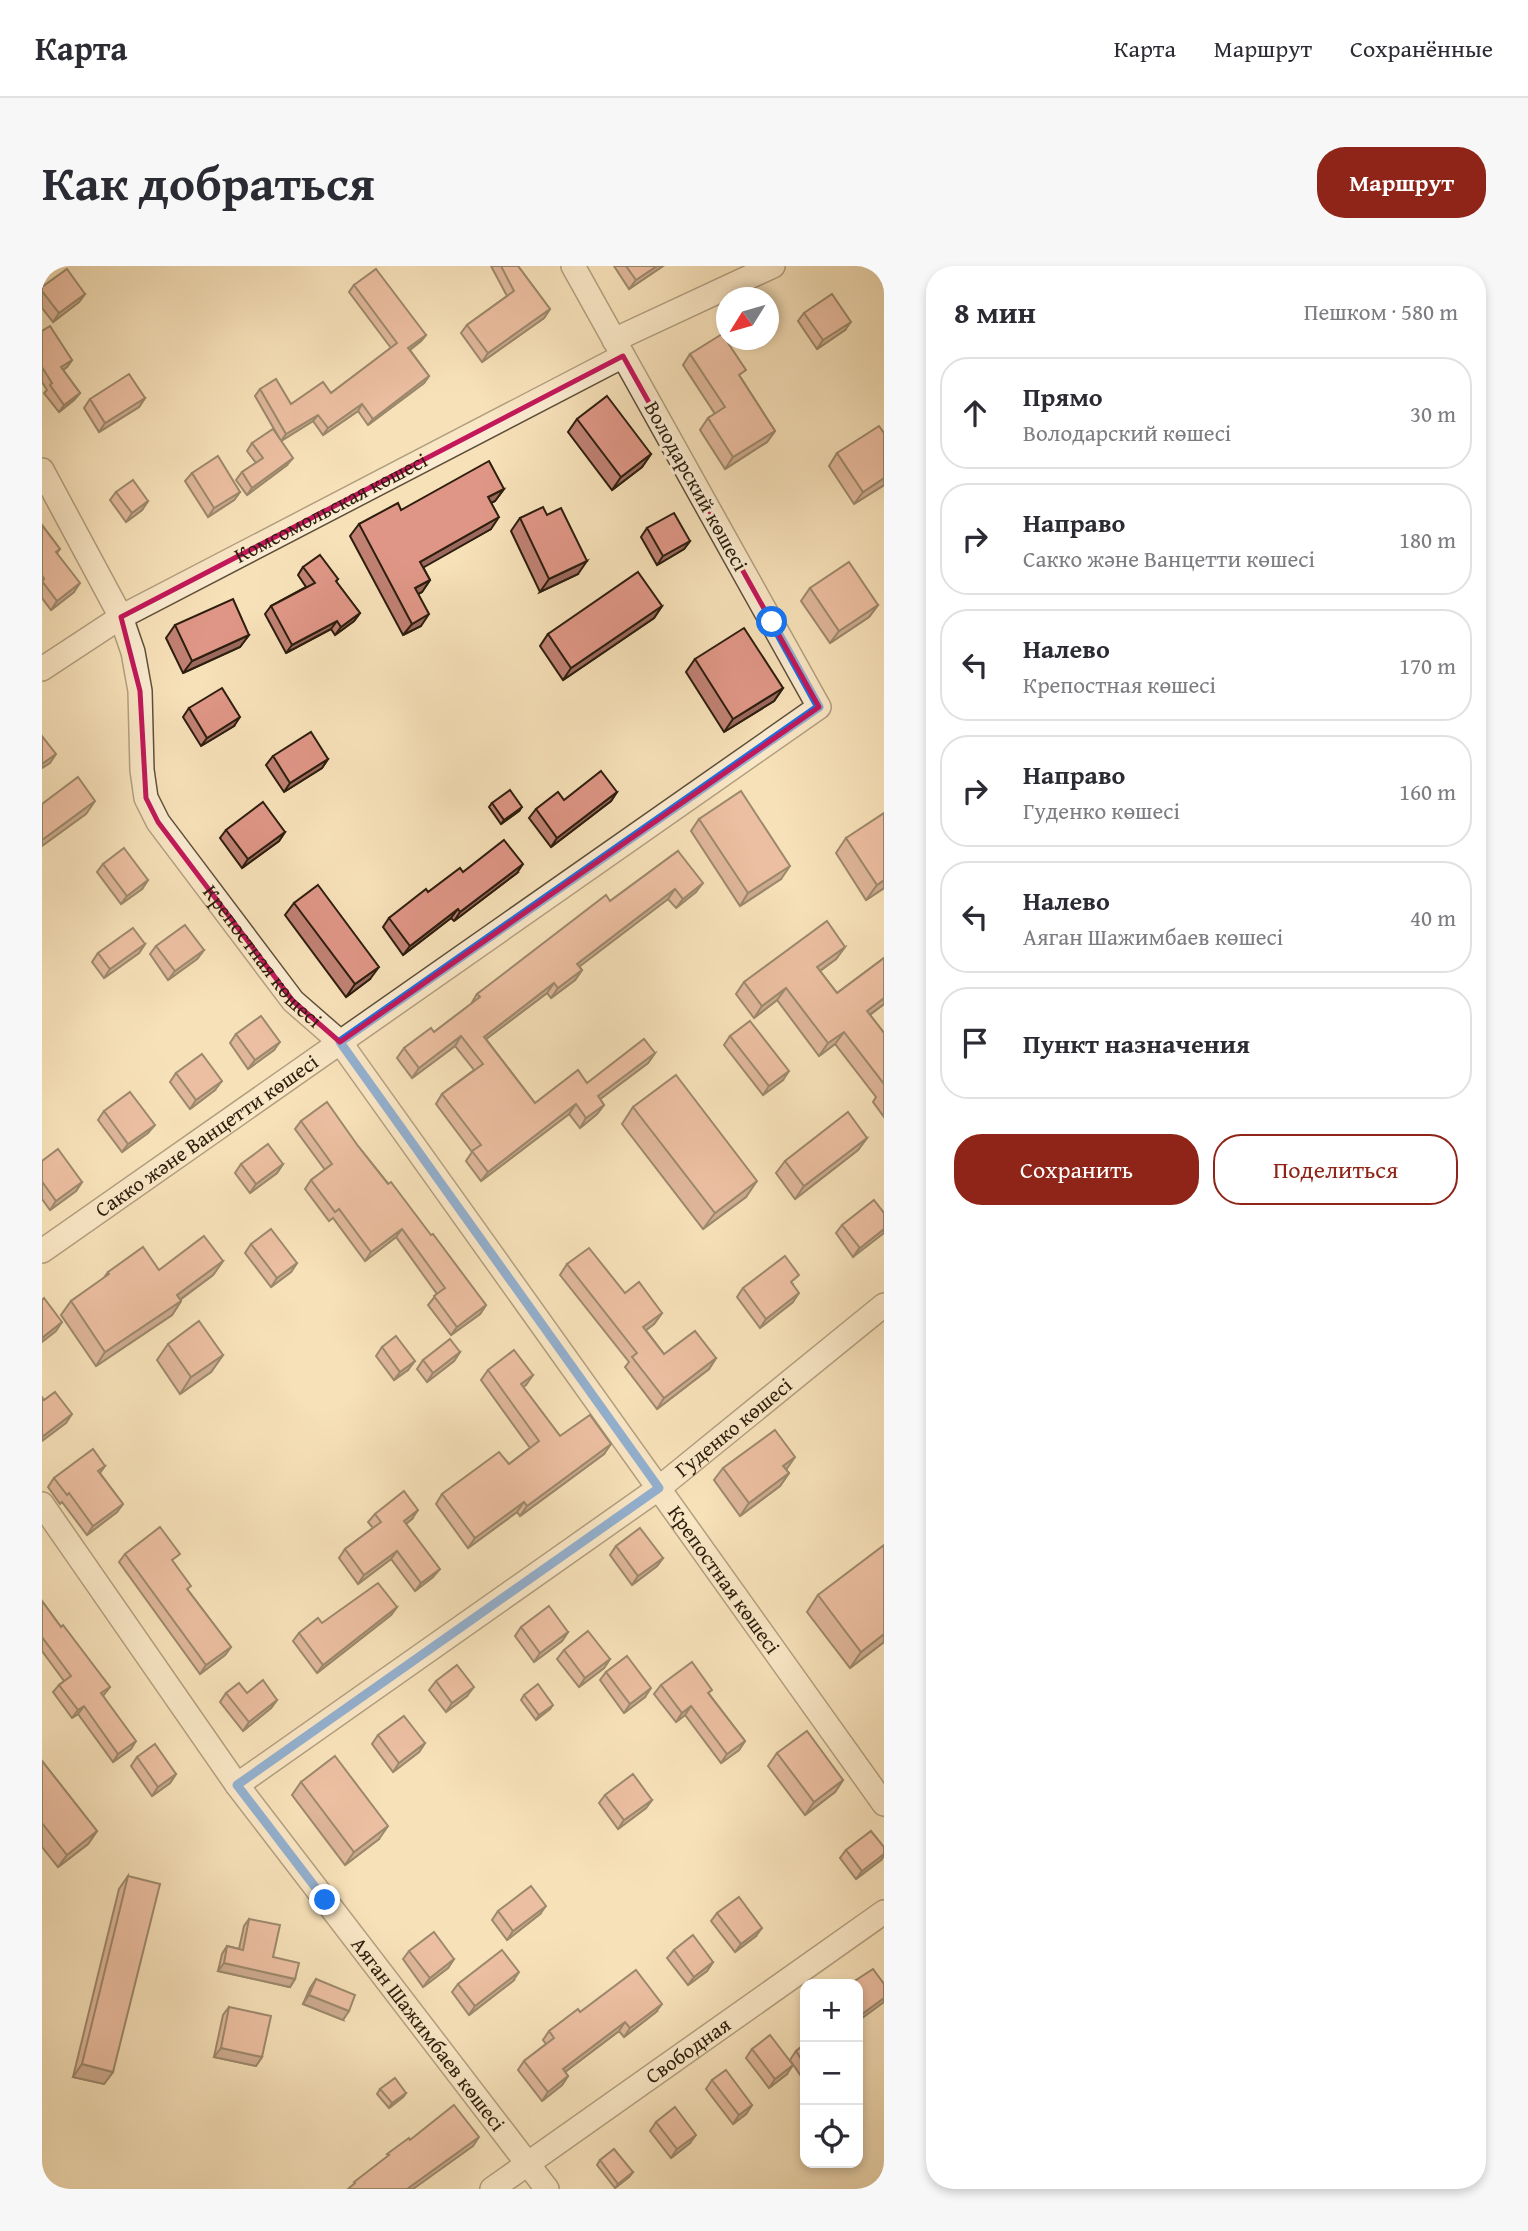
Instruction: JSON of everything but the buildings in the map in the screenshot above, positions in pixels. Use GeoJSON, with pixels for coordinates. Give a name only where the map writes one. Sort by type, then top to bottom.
{"type":"FeatureCollection","features":[{"type":"Feature","properties":{"kind":"street","name":"Володарский көшесі"},"geometry":{"type":"LineString","coordinates":[[573,266],[819,707]]}},
{"type":"Feature","properties":{"kind":"street","name":"Комсомольская көшесі"},"geometry":{"type":"LineString","coordinates":[[42,669],[121,617],[773,266]]}},
{"type":"Feature","properties":{"kind":"street","name":"Крепостная көшесі"},"geometry":{"type":"LineString","coordinates":[[42,470],[121,617],[133,652],[139,691],[142,771],[146,798],[158,822],[293,1001],[340,1042],[884,1804]]}},
{"type":"Feature","properties":{"kind":"street","name":"Сакко және Ванцетти көшесі"},"geometry":{"type":"LineString","coordinates":[[42,1251],[819,707]]}},
{"type":"Feature","properties":{"kind":"street","name":"Гуденко көшесі"},"geometry":{"type":"LineString","coordinates":[[237,1785],[659,1488],[884,1306]]}},
{"type":"Feature","properties":{"kind":"street","name":"Аяган Шажимбаев көшесі"},"geometry":{"type":"LineString","coordinates":[[42,1504],[237,1785],[547,2189]]}},
{"type":"Feature","properties":{"kind":"street","name":"Свободная"},"geometry":{"type":"LineString","coordinates":[[492,2189],[884,1912]]}},
{"type":"Feature","properties":{"kind":"highlighted area"},"geometry":{"type":"Polygon","coordinates":[[[623,356],[819,707],[340,1042],[293,1001],[158,822],[146,798],[140,691],[121,617],[623,356]]]}},
{"type":"Feature","properties":{"kind":"route"},"geometry":{"type":"LineString","coordinates":[[325,1900],[237,1785],[659,1488],[340,1042],[819,707],[772,622]]}}]}
